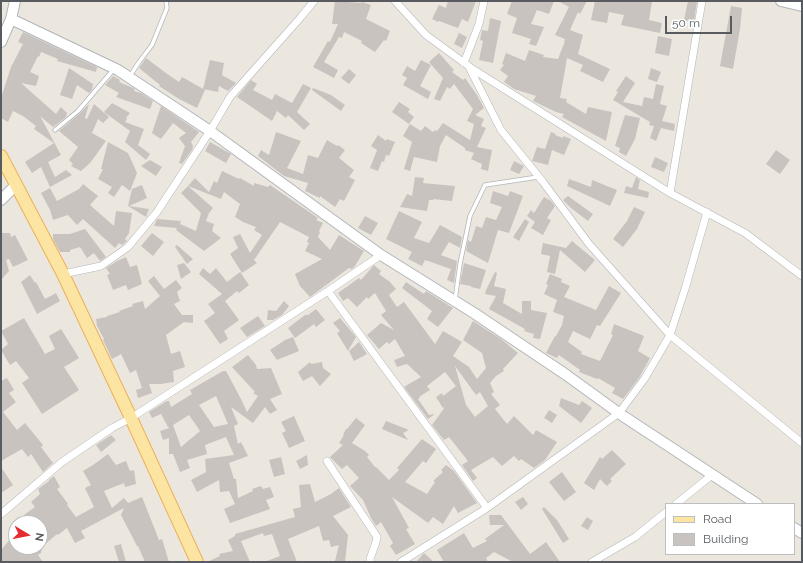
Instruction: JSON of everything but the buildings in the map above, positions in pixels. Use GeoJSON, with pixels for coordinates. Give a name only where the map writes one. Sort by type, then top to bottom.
{"type":"FeatureCollection","features":[{"type":"Feature","properties":{"kind":"main road"},"geometry":{"type":"LineString","coordinates":[[1,156],[63,274],[197,562]]}},
{"type":"Feature","properties":{"kind":"street"},"geometry":{"type":"LineString","coordinates":[[1,42],[11,19],[15,1]]}},
{"type":"Feature","properties":{"kind":"street"},"geometry":{"type":"LineString","coordinates":[[63,274],[102,266],[128,247],[157,212],[210,131],[230,97],[314,1]]}},
{"type":"Feature","properties":{"kind":"street"},"geometry":{"type":"LineString","coordinates":[[395,1],[426,35],[467,65],[670,192],[745,234],[802,276]]}},
{"type":"Feature","properties":{"kind":"street"},"geometry":{"type":"LineString","coordinates":[[484,1],[467,65],[501,130],[539,177],[589,244],[670,335],[802,443]]}},
{"type":"Feature","properties":{"kind":"street"},"geometry":{"type":"LineString","coordinates":[[670,192],[702,1]]}},
{"type":"Feature","properties":{"kind":"street"},"geometry":{"type":"LineString","coordinates":[[781,1],[802,6]]}},
{"type":"Feature","properties":{"kind":"street"},"geometry":{"type":"LineString","coordinates":[[11,19],[115,68],[129,77],[210,131],[382,255],[455,301],[565,374],[620,413],[755,503]]}},
{"type":"Feature","properties":{"kind":"street"},"geometry":{"type":"LineString","coordinates":[[1,200],[16,185]]}},
{"type":"Feature","properties":{"kind":"street"},"geometry":{"type":"LineString","coordinates":[[401,562],[487,508],[620,413],[645,378],[670,335],[707,212]]}},
{"type":"Feature","properties":{"kind":"street"},"geometry":{"type":"LineString","coordinates":[[1,514],[62,462],[112,428],[131,418],[382,255]]}},
{"type":"Feature","properties":{"kind":"street"},"geometry":{"type":"LineString","coordinates":[[328,291],[487,508]]}},
{"type":"Feature","properties":{"kind":"street"},"geometry":{"type":"LineString","coordinates":[[327,461],[377,537],[370,562]]}},
{"type":"Feature","properties":{"kind":"street"},"geometry":{"type":"LineString","coordinates":[[677,503],[712,475]]}},
{"type":"Feature","properties":{"kind":"street"},"geometry":{"type":"LineString","coordinates":[[592,562],[635,537],[665,513]]}},
{"type":"Feature","properties":{"kind":"lane"},"geometry":{"type":"LineString","coordinates":[[129,77],[152,45],[167,8],[166,1]]}},
{"type":"Feature","properties":{"kind":"lane"},"geometry":{"type":"LineString","coordinates":[[55,130],[78,111],[115,68]]}},
{"type":"Feature","properties":{"kind":"lane"},"geometry":{"type":"LineString","coordinates":[[455,301],[460,264],[470,216],[485,185],[539,177]]}}]}
